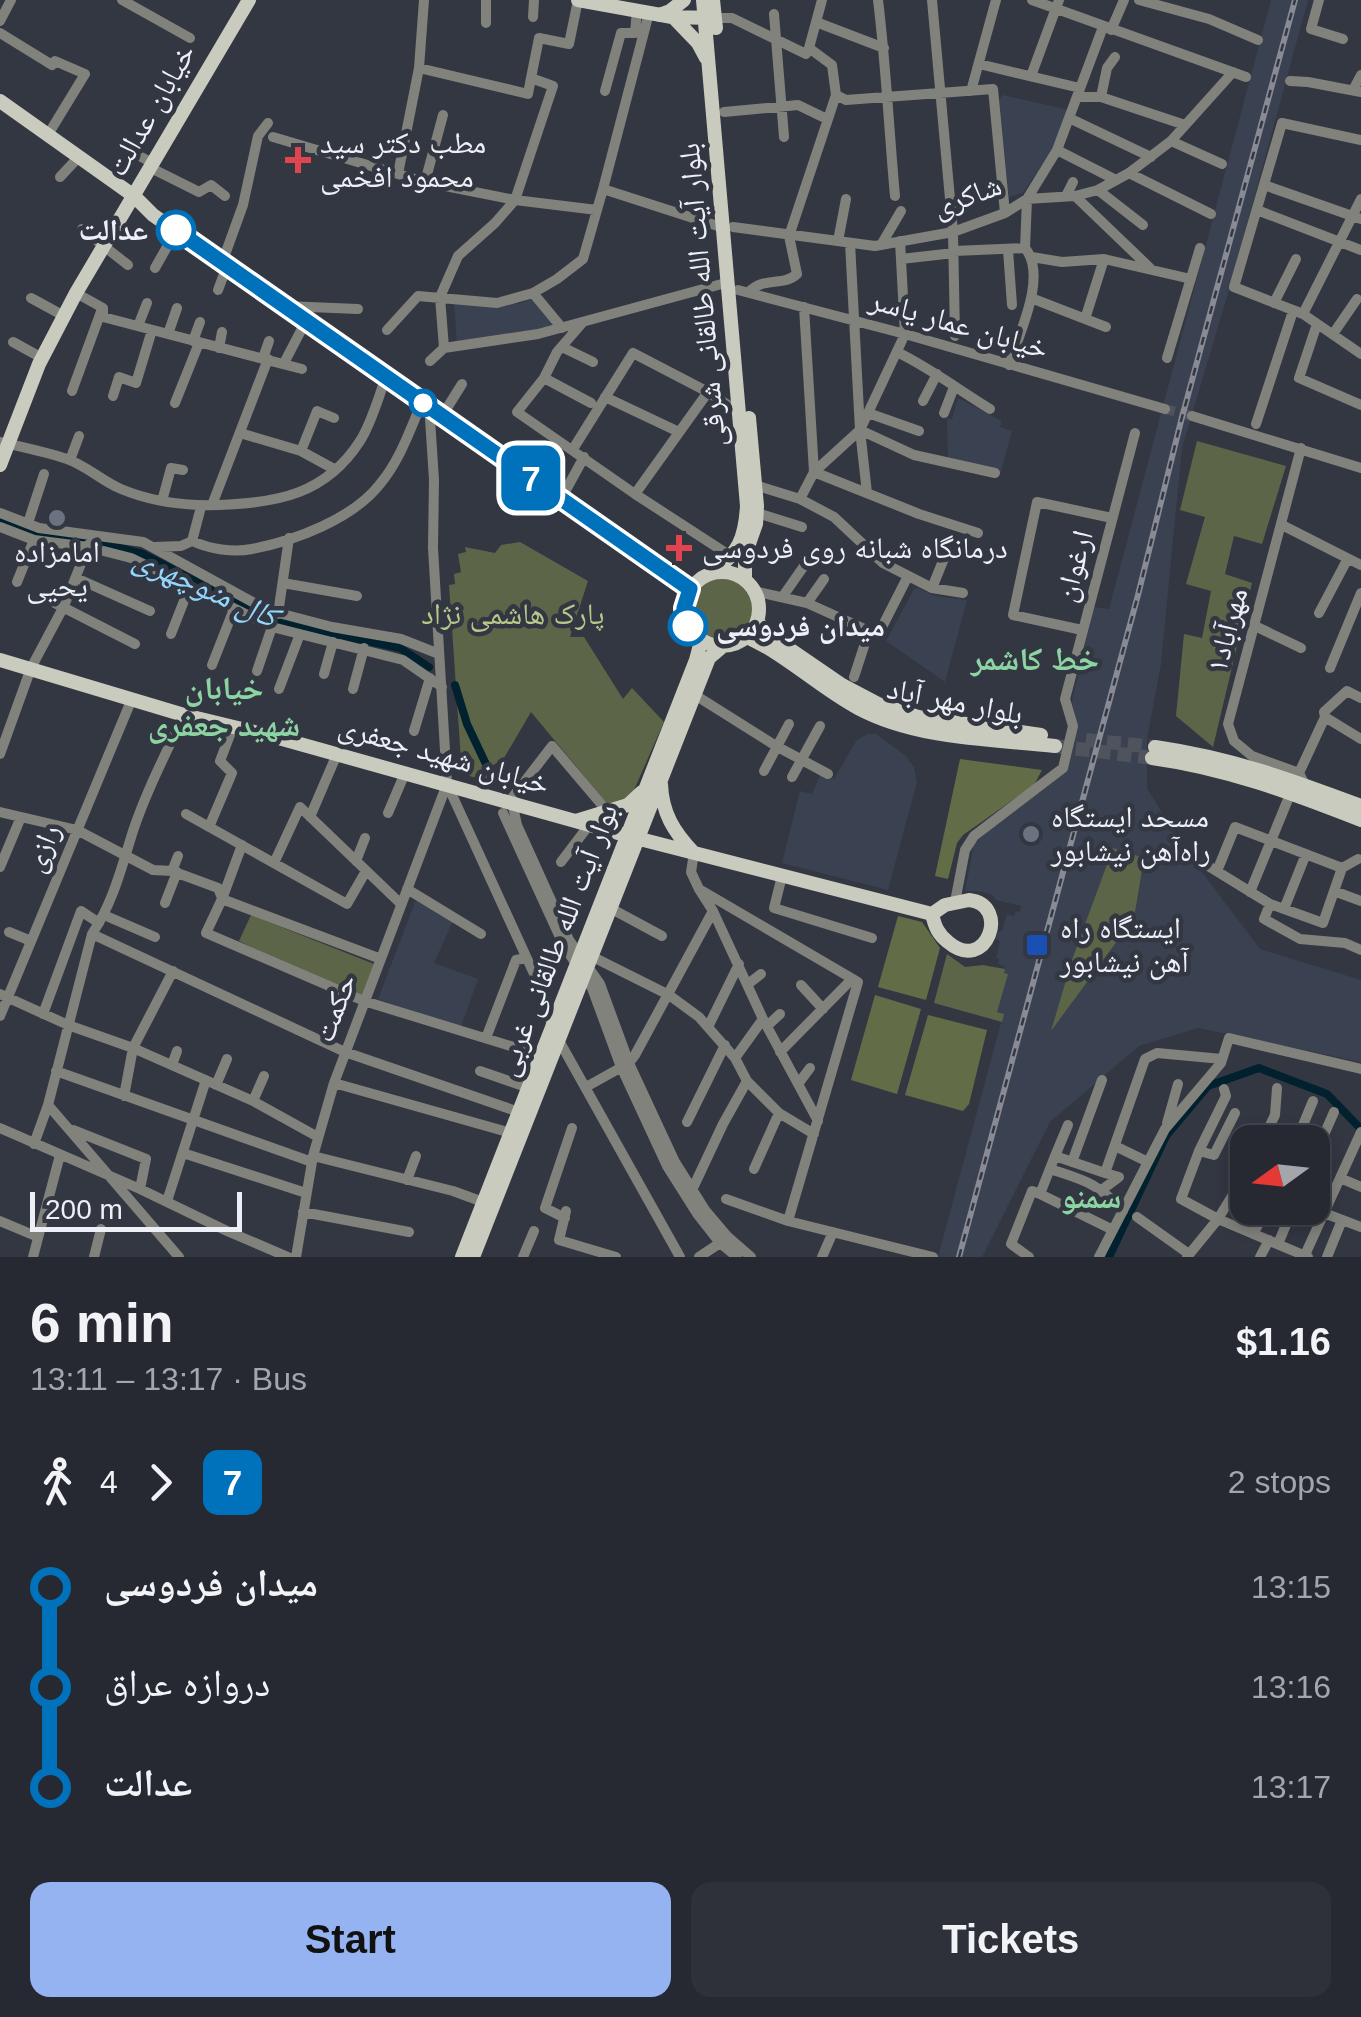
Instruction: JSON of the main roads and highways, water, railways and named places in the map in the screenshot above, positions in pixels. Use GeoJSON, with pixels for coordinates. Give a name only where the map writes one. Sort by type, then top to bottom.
{"type":"FeatureCollection","features":[{"type":"Feature","properties":{"kind":"main road","name":"خیابان عدالت"},"geometry":{"type":"LineString","coordinates":[[0,465],[3,443],[76,293],[249,0]]}},
{"type":"Feature","properties":{"kind":"main road"},"geometry":{"type":"LineString","coordinates":[[578,0],[654,14],[710,18]]}},
{"type":"Feature","properties":{"kind":"main road"},"geometry":{"type":"LineString","coordinates":[[654,14],[670,11],[684,0]]}},
{"type":"Feature","properties":{"kind":"main road","name":"بلوار آیت الله طالقانی شرقی"},"geometry":{"type":"LineString","coordinates":[[704,0],[724,112],[729,227]]}},
{"type":"Feature","properties":{"kind":"main road","name":"بلوار آیت الله طالقانی شرقی"},"geometry":{"type":"LineString","coordinates":[[713,0],[710,64],[739,288],[757,513],[745,555],[749,585]]}},
{"type":"Feature","properties":{"kind":"main road"},"geometry":{"type":"LineString","coordinates":[[654,14],[698,43],[710,64]]}},
{"type":"Feature","properties":{"kind":"main road"},"geometry":{"type":"LineString","coordinates":[[0,101],[153,215],[690,589]]}},
{"type":"Feature","properties":{"kind":"main road"},"geometry":{"type":"LineString","coordinates":[[0,110],[134,199]]}},
{"type":"Feature","properties":{"kind":"main road"},"geometry":{"type":"LineString","coordinates":[[149,167],[147,194],[153,215]]}},
{"type":"Feature","properties":{"kind":"main road"},"geometry":{"type":"LineString","coordinates":[[113,230],[131,218],[153,215]]}},
{"type":"Feature","properties":{"kind":"main road","name":"بلوار آیت الله طالقانی شرقی"},"geometry":{"type":"LineString","coordinates":[[712,573],[736,554],[746,523],[739,288]]}},
{"type":"Feature","properties":{"kind":"main road"},"geometry":{"type":"LineString","coordinates":[[729,572],[749,585],[758,600],[757,622],[747,637],[731,646],[701,641],[685,617],[690,589],[712,573],[729,572]]}},
{"type":"Feature","properties":{"kind":"main road","name":"بلوار مهر آباد"},"geometry":{"type":"LineString","coordinates":[[747,637],[871,714],[942,733],[1056,741],[918,718],[878,704],[842,686],[769,635],[757,622]]}},
{"type":"Feature","properties":{"kind":"main road","name":"بوار آیت الله طالقانی غربی"},"geometry":{"type":"LineString","coordinates":[[632,836],[701,641]]}},
{"type":"Feature","properties":{"kind":"main road","name":"بوار آیت الله طالقانی غربی"},"geometry":{"type":"LineString","coordinates":[[462,1257],[489,1203],[632,836],[710,658],[722,647]]}},
{"type":"Feature","properties":{"kind":"main road","name":"خیابان شهید جعفری"},"geometry":{"type":"LineString","coordinates":[[0,660],[131,701],[447,784],[508,806],[932,914]]}},
{"type":"Feature","properties":{"kind":"main road"},"geometry":{"type":"LineString","coordinates":[[1154,752],[1220,770],[1298,783],[1361,806]]}},
{"type":"Feature","properties":{"kind":"main road"},"geometry":{"type":"LineString","coordinates":[[661,776],[668,820],[694,853]]}},
{"type":"Feature","properties":{"kind":"main road"},"geometry":{"type":"LineString","coordinates":[[1298,783],[1361,820]]}},
{"type":"Feature","properties":{"kind":"main road"},"geometry":{"type":"LineString","coordinates":[[646,788],[628,805],[587,824],[608,842],[621,864],[646,852],[670,847]]}},
{"type":"Feature","properties":{"kind":"main road","name":"بوار آیت الله طالقانی غربی"},"geometry":{"type":"LineString","coordinates":[[473,1257],[511,1133],[542,1056],[556,1034],[566,995],[610,908],[621,864]]}},
{"type":"Feature","properties":{"kind":"main road"},"geometry":{"type":"LineString","coordinates":[[974,901],[984,905],[991,918],[989,934],[984,944],[966,952],[946,940],[935,927],[932,914],[955,902],[974,901]]}},
{"type":"Feature","properties":{"kind":"waterway","name":"کال منوچهری"},"geometry":{"type":"LineString","coordinates":[[0,521],[40,536],[86,541]]}},
{"type":"Feature","properties":{"kind":"waterway","name":"کال منوچهری"},"geometry":{"type":"LineString","coordinates":[[96,542],[143,554],[271,620],[400,648],[429,667]]}},
{"type":"Feature","properties":{"kind":"waterway"},"geometry":{"type":"LineString","coordinates":[[455,685],[467,724],[493,779]]}},
{"type":"Feature","properties":{"kind":"waterway"},"geometry":{"type":"LineString","coordinates":[[1109,1257],[1166,1136],[1208,1086],[1259,1068],[1327,1094],[1360,1128]]}},
{"type":"Feature","properties":{"kind":"tunnel"},"geometry":{"type":"LineString","coordinates":[[1165,409],[1192,416]]}},
{"type":"Feature","properties":{"kind":"tunnel"},"geometry":{"type":"LineString","coordinates":[[1086,740],[1155,747]]}},
{"type":"Feature","properties":{"kind":"tunnel"},"geometry":{"type":"LineString","coordinates":[[1055,746],[1152,758]]}},
{"type":"Feature","properties":{"kind":"railway"},"geometry":{"type":"LineString","coordinates":[[959,1257],[1295,0]]}},
{"type":"Feature","properties":{"kind":"place","name":"مطب دکتر سید محمود افخمی"},"geometry":{"type":"Point","coordinates":[298,160]}},
{"type":"Feature","properties":{"kind":"place","name":"عدالت"},"geometry":{"type":"Point","coordinates":[176,230]}},
{"type":"Feature","properties":{"kind":"place","name":"امامزاده یحیی"},"geometry":{"type":"Point","coordinates":[57,518]}},
{"type":"Feature","properties":{"kind":"place","name":"درمانگاه شبانه روی فردوسی"},"geometry":{"type":"Point","coordinates":[679,548]}},
{"type":"Feature","properties":{"kind":"place","name":"میدان فردوسی"},"geometry":{"type":"Point","coordinates":[688,626]}},
{"type":"Feature","properties":{"kind":"place","name":"مسحد ایستگاه راه‌آهن نیشابور"},"geometry":{"type":"Point","coordinates":[1031,834]}},
{"type":"Feature","properties":{"kind":"place","name":"ایستگاه راه‌ آهن نیشابور"},"geometry":{"type":"Point","coordinates":[1037,945]}},
{"type":"Feature","properties":{"kind":"district","name":"خط کاشمر"},"geometry":{"type":"Point","coordinates":[1035,659]}},
{"type":"Feature","properties":{"kind":"district","name":"خیابان شهید جعفری"},"geometry":{"type":"Point","coordinates":[224,706]}},
{"type":"Feature","properties":{"kind":"district","name":"سمنو"},"geometry":{"type":"Point","coordinates":[1091,1197]}},
{"type":"Feature","properties":{"kind":"park label","name":"پارک هاشمی نژاد"},"geometry":{"type":"Point","coordinates":[513,614]}}]}
